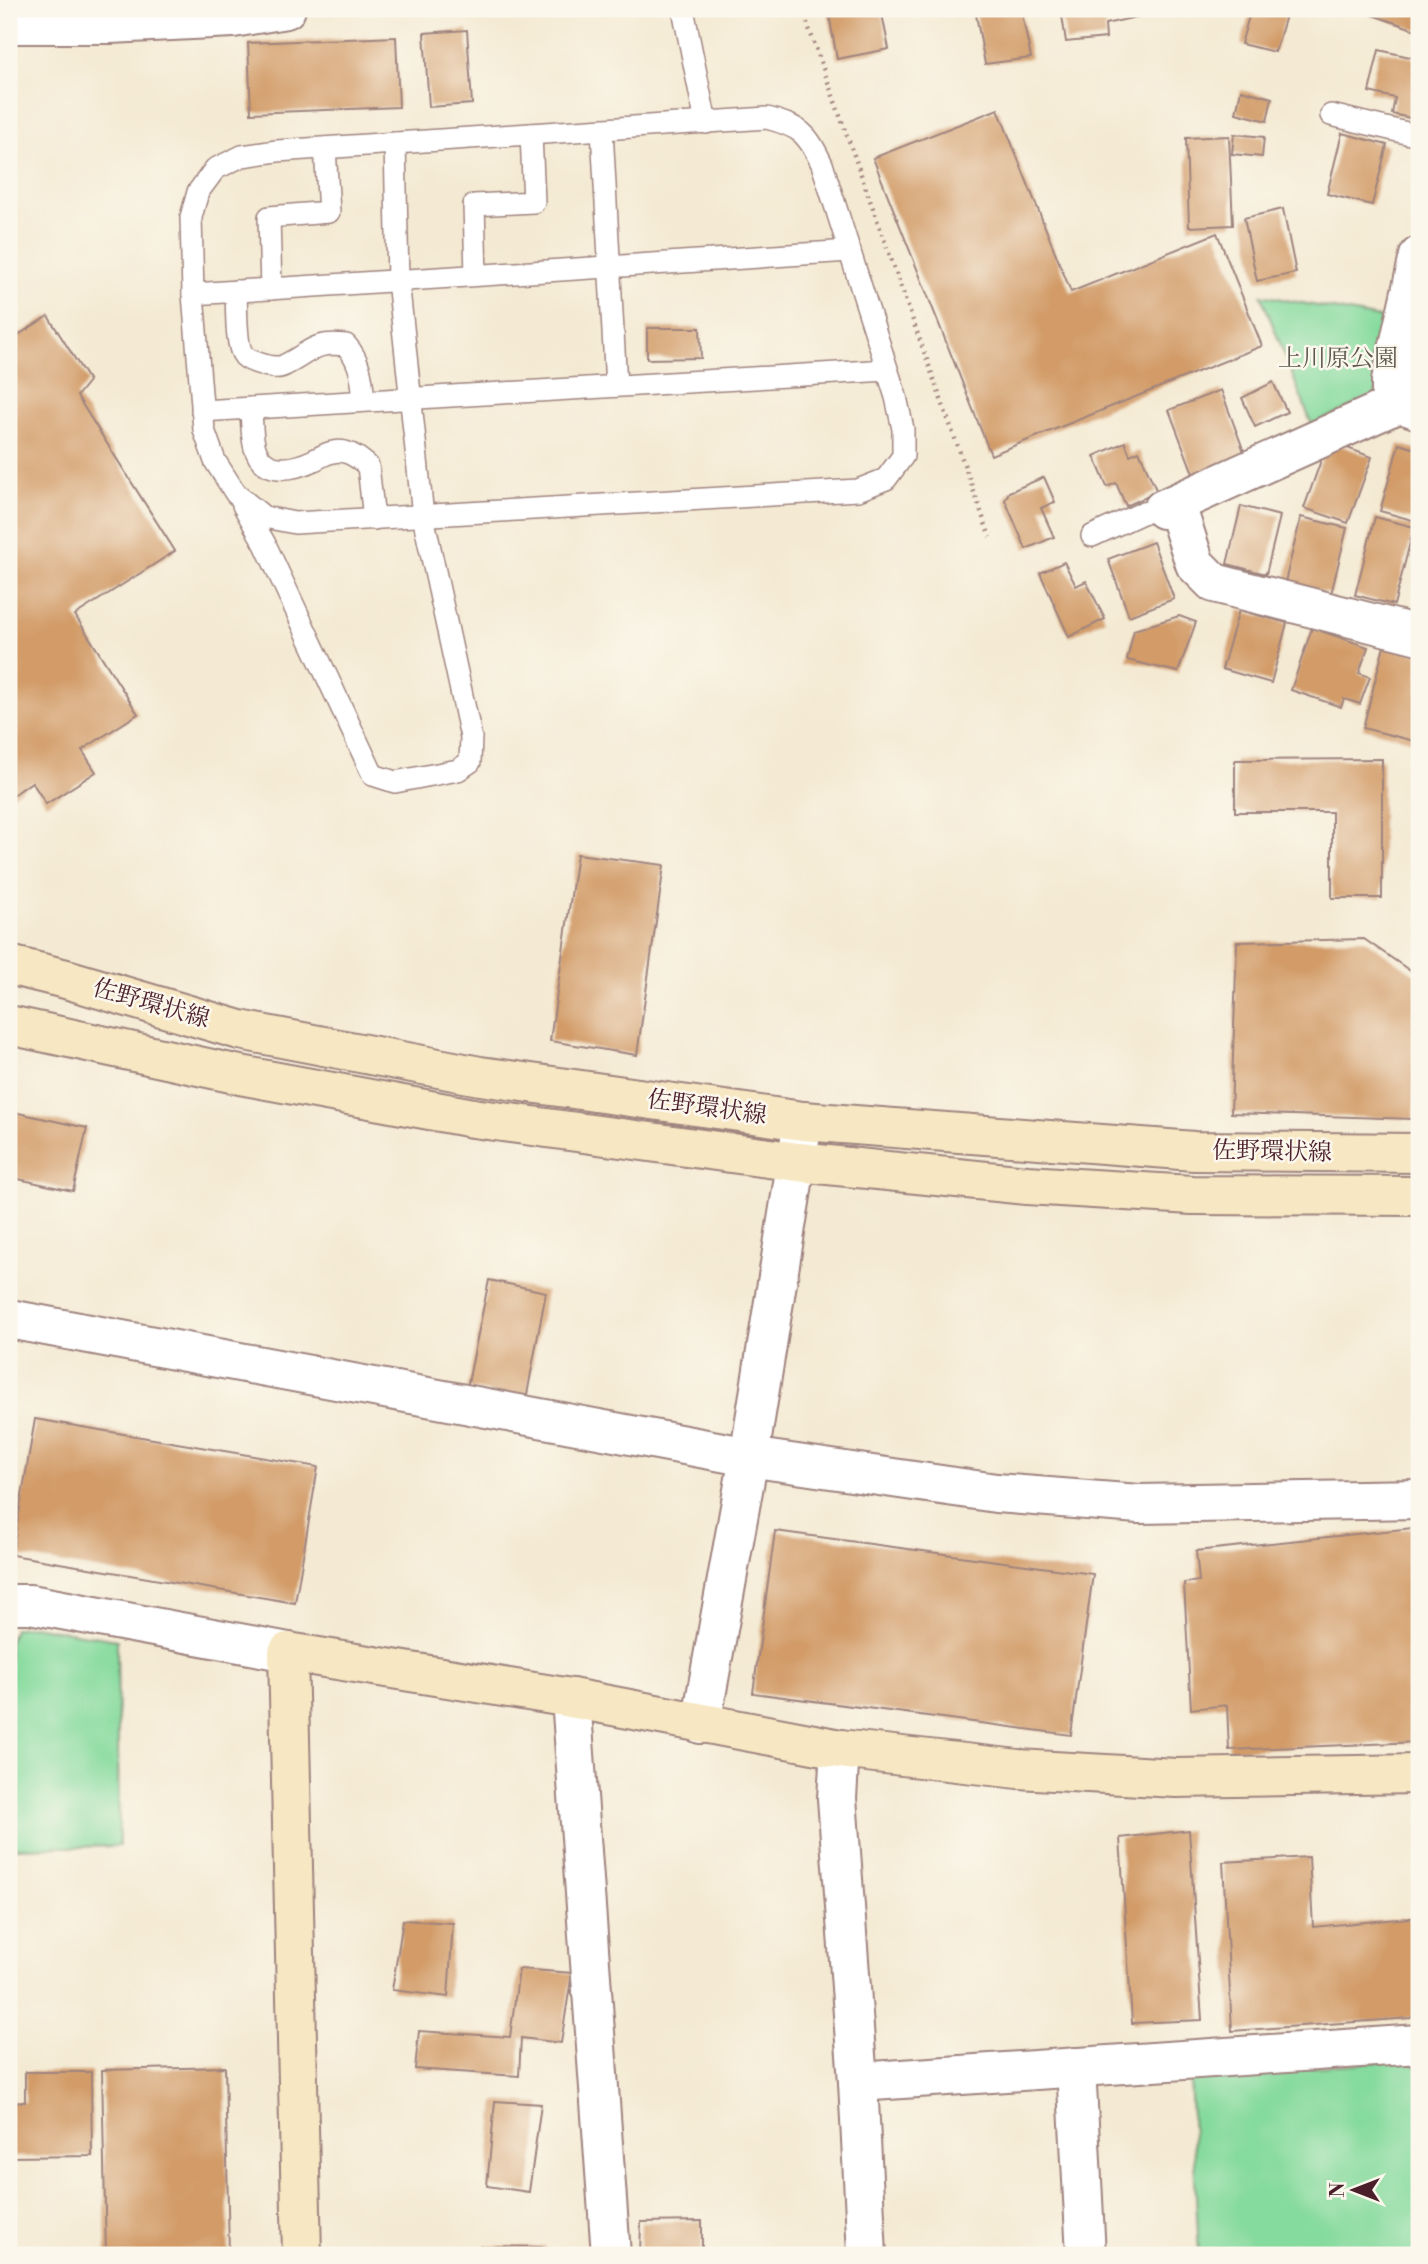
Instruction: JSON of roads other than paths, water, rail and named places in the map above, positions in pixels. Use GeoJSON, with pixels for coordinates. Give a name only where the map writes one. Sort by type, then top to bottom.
{"type":"FeatureCollection","features":[{"type":"Feature","properties":{"kind":"main road","name":"佐野環状線"},"geometry":{"type":"LineString","coordinates":[[9,965],[253,1033],[480,1076],[803,1121],[1194,1151],[1419,1153]]}},
{"type":"Feature","properties":{"kind":"main road","name":"佐野環状線"},"geometry":{"type":"LineString","coordinates":[[9,1025],[240,1074],[473,1118],[798,1161],[1027,1185],[1192,1195],[1419,1196]]}},
{"type":"Feature","properties":{"kind":"main road"},"geometry":{"type":"LineString","coordinates":[[302,2255],[288,1652],[570,1698],[840,1749],[1018,1769],[1176,1777],[1419,1774]]}},
{"type":"Feature","properties":{"kind":"street"},"geometry":{"type":"LineString","coordinates":[[9,24],[110,24],[233,18],[286,9]]}},
{"type":"Feature","properties":{"kind":"street"},"geometry":{"type":"LineString","coordinates":[[1419,256],[1391,381],[1405,408],[1169,507],[1195,564],[1214,583],[1419,635]]}},
{"type":"Feature","properties":{"kind":"street"},"geometry":{"type":"LineString","coordinates":[[701,1724],[749,1457],[803,1121]]}},
{"type":"Feature","properties":{"kind":"street"},"geometry":{"type":"LineString","coordinates":[[9,1319],[749,1457],[996,1493],[1139,1504],[1419,1499]]}},
{"type":"Feature","properties":{"kind":"street"},"geometry":{"type":"LineString","coordinates":[[9,1604],[30,1604],[288,1652]]}},
{"type":"Feature","properties":{"kind":"street"},"geometry":{"type":"LineString","coordinates":[[570,1698],[611,2255]]}},
{"type":"Feature","properties":{"kind":"street"},"geometry":{"type":"LineString","coordinates":[[840,1749],[836,1798],[858,2082],[867,2255]]}},
{"type":"Feature","properties":{"kind":"street"},"geometry":{"type":"LineString","coordinates":[[858,2082],[1419,2044]]}},
{"type":"Feature","properties":{"kind":"street"},"geometry":{"type":"LineString","coordinates":[[1076,2067],[1086,2255]]}},
{"type":"Feature","properties":{"kind":"lane"},"geometry":{"type":"LineString","coordinates":[[683,9],[706,122]]}},
{"type":"Feature","properties":{"kind":"lane"},"geometry":{"type":"LineString","coordinates":[[1331,115],[1419,136]]}},
{"type":"Feature","properties":{"kind":"lane"},"geometry":{"type":"LineString","coordinates":[[236,494],[264,517],[295,523],[374,519],[422,516],[858,490],[886,479],[903,456],[903,429],[887,370],[822,164],[811,141],[792,125],[767,118],[602,130],[531,134],[395,143],[325,148],[277,151],[242,156],[215,169],[198,192],[191,216],[193,294],[204,430],[215,461],[265,544],[373,775],[395,782],[457,770],[470,762],[471,737],[422,516],[398,280],[395,143]]}},
{"type":"Feature","properties":{"kind":"lane"},"geometry":{"type":"LineString","coordinates":[[602,130],[616,386]]}},
{"type":"Feature","properties":{"kind":"lane"},"geometry":{"type":"LineString","coordinates":[[476,275],[474,205],[534,202],[531,134]]}},
{"type":"Feature","properties":{"kind":"lane"},"geometry":{"type":"LineString","coordinates":[[271,289],[269,216],[329,212],[325,148]]}},
{"type":"Feature","properties":{"kind":"lane"},"geometry":{"type":"LineString","coordinates":[[193,294],[850,251]]}},
{"type":"Feature","properties":{"kind":"lane"},"geometry":{"type":"LineString","coordinates":[[236,291],[242,354],[271,368],[283,367],[313,347],[330,343],[346,345],[356,356],[365,401]]}},
{"type":"Feature","properties":{"kind":"lane"},"geometry":{"type":"LineString","coordinates":[[202,411],[887,370]]}},
{"type":"Feature","properties":{"kind":"lane"},"geometry":{"type":"LineString","coordinates":[[251,408],[256,451],[264,463],[276,468],[296,468],[330,452],[343,451],[359,458],[368,466],[374,519]]}},
{"type":"Feature","properties":{"kind":"lane"},"geometry":{"type":"LineString","coordinates":[[1092,536],[1142,513],[1169,507]]}},
{"type":"Feature","properties":{"kind":"park label","name":"上川原公園"},"geometry":{"type":"Point","coordinates":[1338,359]}}]}
